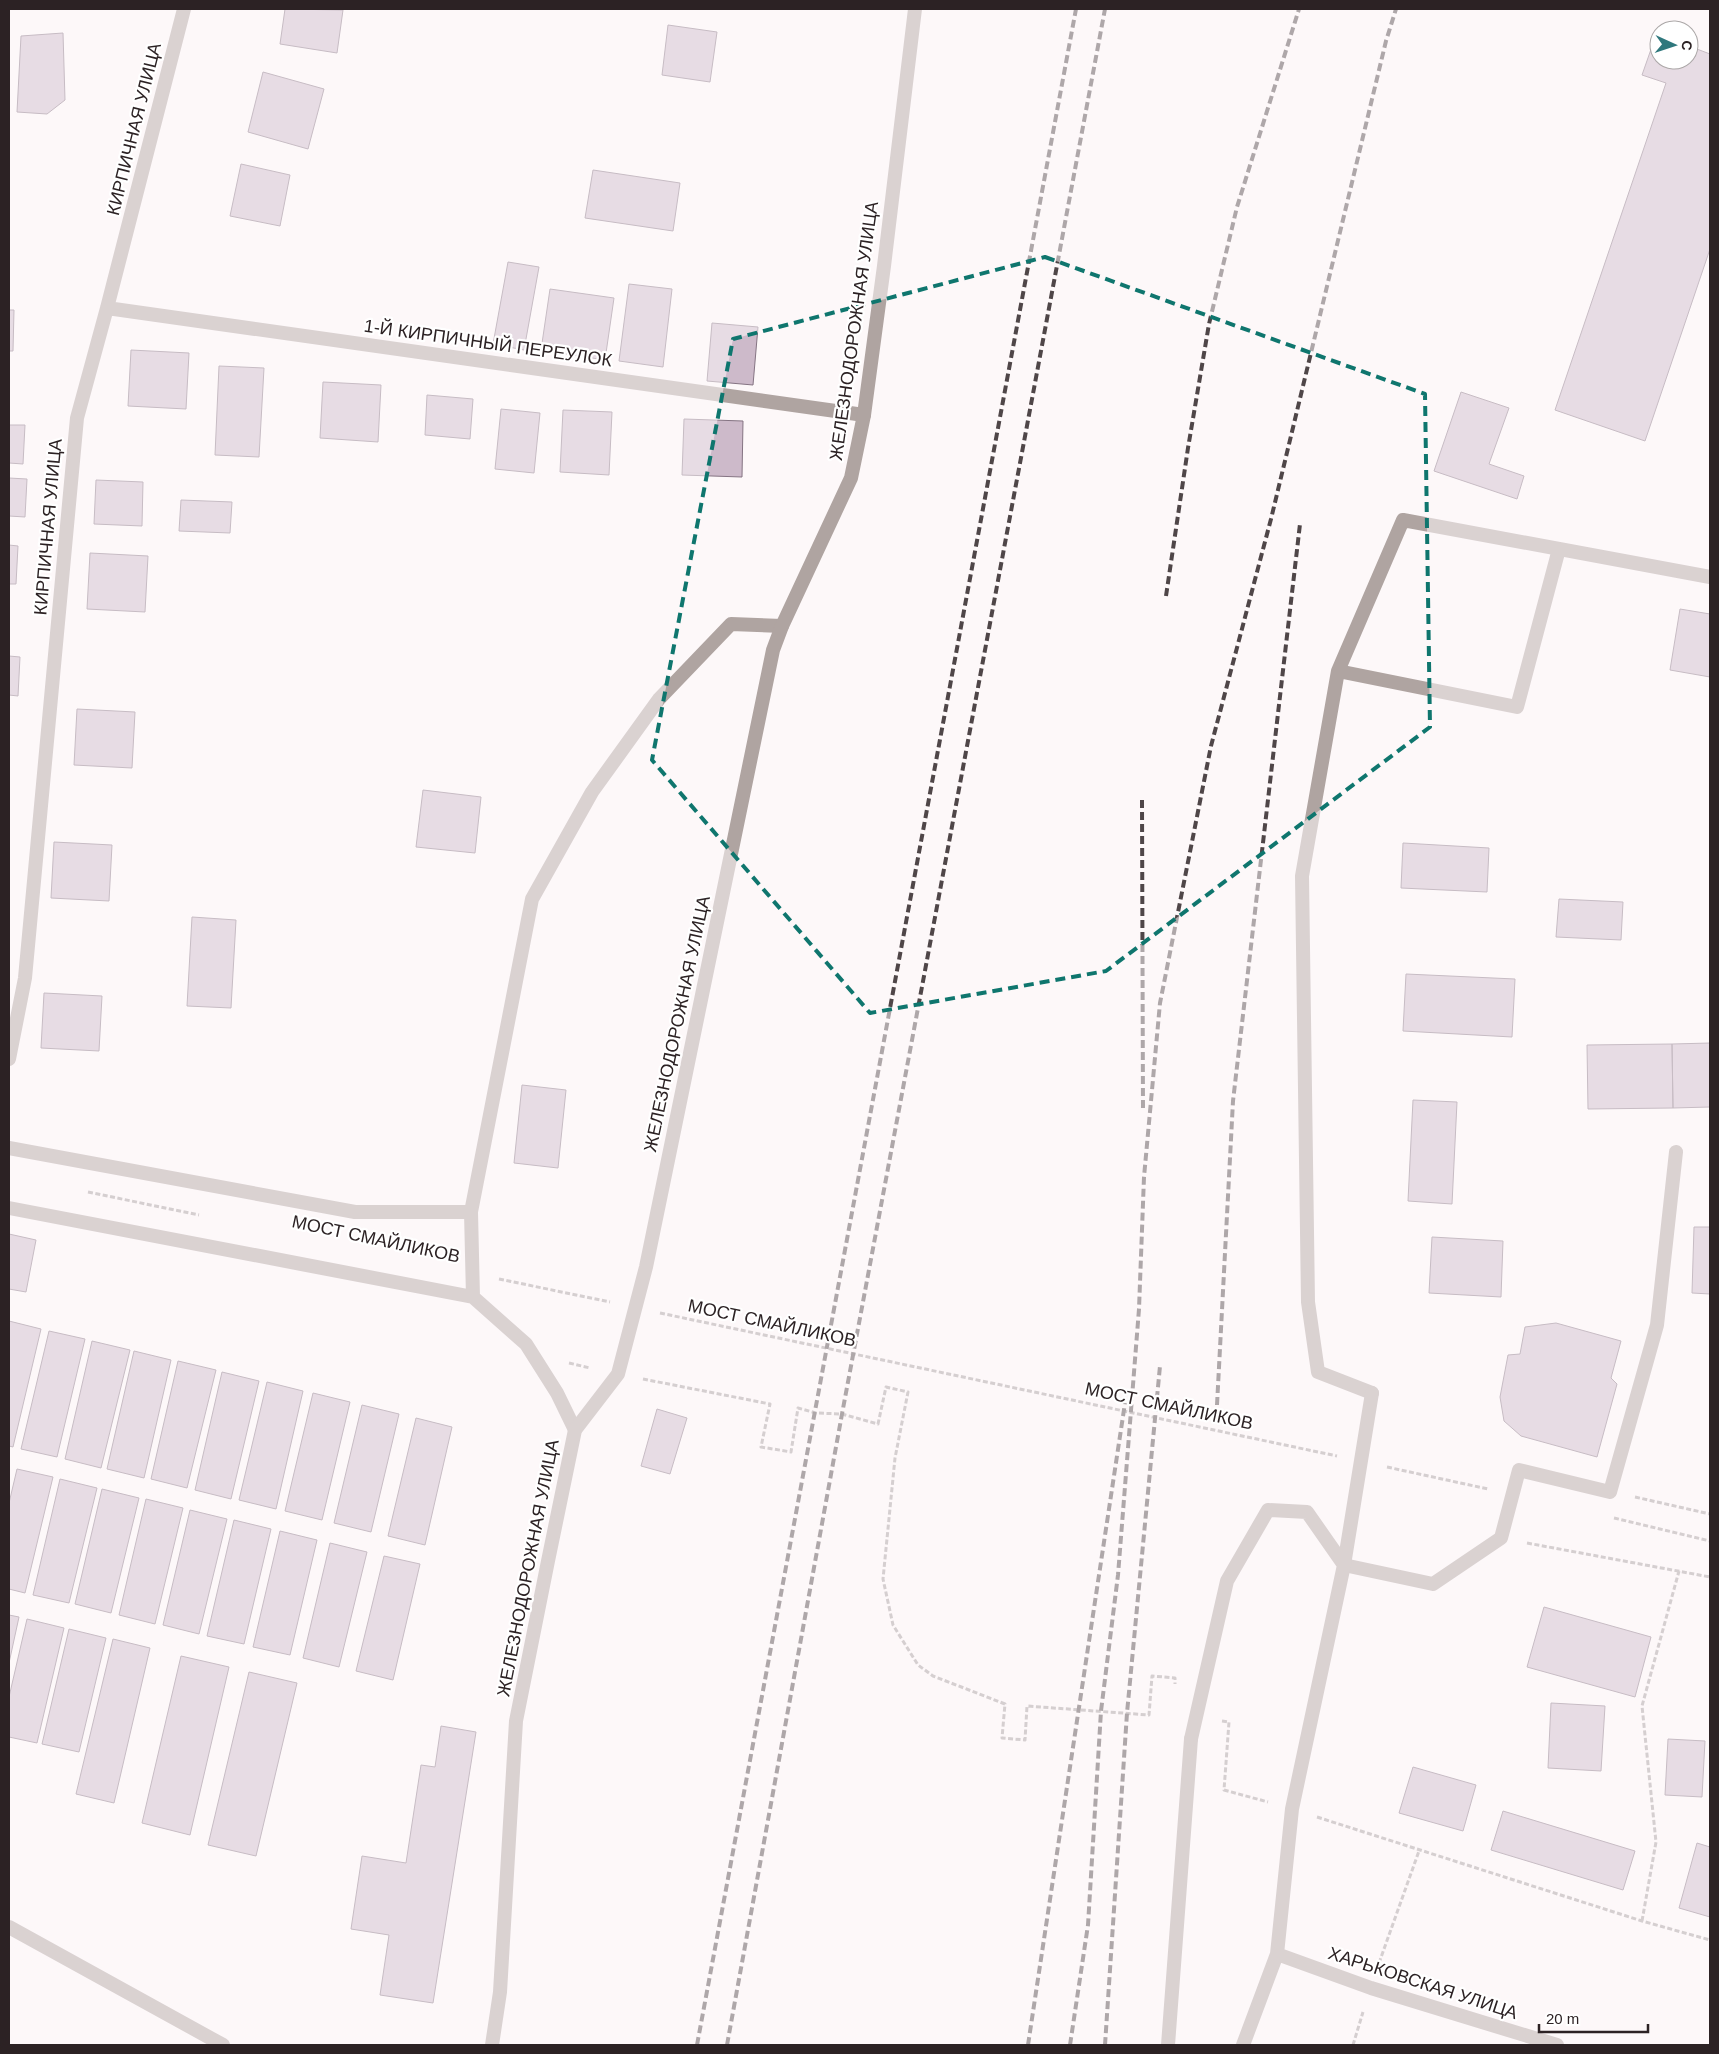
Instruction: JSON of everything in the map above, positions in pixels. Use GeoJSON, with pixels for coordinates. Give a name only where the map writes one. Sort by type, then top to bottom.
{"type":"FeatureCollection","features":[{"type":"Feature","properties":{"kind":"street","name":"КИРПИЧНАЯ УЛИЦА"},"geometry":{"type":"LineString","coordinates":[[9,1060],[25,978],[77,418],[184,9]]}},
{"type":"Feature","properties":{"kind":"street","name":"ЖЕЛЕЗНОДОРОЖНАЯ УЛИЦА"},"geometry":{"type":"LineString","coordinates":[[492,2045],[500,1992],[516,1721],[575,1430],[618,1374],[646,1267],[773,650],[782,626],[851,478],[864,415],[915,9]]}},
{"type":"Feature","properties":{"kind":"street","name":"1-Й КИРПИЧНЫЙ ПЕРЕУЛОК"},"geometry":{"type":"LineString","coordinates":[[107,308],[864,415]]}},
{"type":"Feature","properties":{"kind":"street"},"geometry":{"type":"LineString","coordinates":[[1244,2045],[1277,1954],[1292,1809],[1344,1565],[1372,1393],[1318,1372],[1308,1302],[1302,876],[1338,671],[1403,520],[1710,576]]}},
{"type":"Feature","properties":{"kind":"street"},"geometry":{"type":"LineString","coordinates":[[1338,671],[1517,707],[1558,549]]}},
{"type":"Feature","properties":{"kind":"street"},"geometry":{"type":"LineString","coordinates":[[473,1297],[471,1212],[532,899],[592,792],[659,699],[731,624],[782,626]]}},
{"type":"Feature","properties":{"kind":"street"},"geometry":{"type":"LineString","coordinates":[[9,1148],[355,1212],[471,1212]]}},
{"type":"Feature","properties":{"kind":"street"},"geometry":{"type":"LineString","coordinates":[[1168,2045],[1190,1739],[1227,1581],[1268,1510],[1307,1512],[1344,1565],[1433,1584],[1501,1538],[1519,1470],[1610,1492],[1657,1324],[1676,1152]]}},
{"type":"Feature","properties":{"kind":"street"},"geometry":{"type":"LineString","coordinates":[[9,1208],[473,1297],[526,1344],[557,1393],[575,1430]]}},
{"type":"Feature","properties":{"kind":"street"},"geometry":{"type":"LineString","coordinates":[[9,1927],[223,2045]]}},
{"type":"Feature","properties":{"kind":"street","name":"ХАРЬКОВСКАЯ УЛИЦА"},"geometry":{"type":"LineString","coordinates":[[1277,1954],[1370,1988],[1557,2045]]}},
{"type":"Feature","properties":{"kind":"path"},"geometry":{"type":"LineString","coordinates":[[87,1192],[204,1216]]}},
{"type":"Feature","properties":{"kind":"path"},"geometry":{"type":"LineString","coordinates":[[496,1278],[614,1303]]}},
{"type":"Feature","properties":{"kind":"path","name":"МОСТ СМАЙЛИКОВ"},"geometry":{"type":"LineString","coordinates":[[652,1311],[1345,1458]]}},
{"type":"Feature","properties":{"kind":"path"},"geometry":{"type":"LineString","coordinates":[[526,1344],[555,1360],[770,1404],[761,1447],[791,1452],[798,1408],[816,1413],[842,1414],[878,1424],[886,1387],[908,1392],[895,1458],[883,1579],[893,1625],[918,1664],[933,1676],[1006,1704],[1002,1738],[1026,1740],[1027,1706],[1149,1715],[1152,1676],[1175,1678],[1174,1688]]}},
{"type":"Feature","properties":{"kind":"path"},"geometry":{"type":"LineString","coordinates":[[1384,1466],[1452,1480]]}},
{"type":"Feature","properties":{"kind":"path"},"geometry":{"type":"LineString","coordinates":[[1610,1492],[1710,1514]]}},
{"type":"Feature","properties":{"kind":"path"},"geometry":{"type":"LineString","coordinates":[[1501,1538],[1710,1577]]}},
{"type":"Feature","properties":{"kind":"path"},"geometry":{"type":"LineString","coordinates":[[1642,1921],[1656,1842],[1642,1706],[1678,1571]]}},
{"type":"Feature","properties":{"kind":"path"},"geometry":{"type":"LineString","coordinates":[[1195,1718],[1229,1722],[1224,1790],[1292,1809],[1642,1921],[1710,1940]]}},
{"type":"Feature","properties":{"kind":"path"},"geometry":{"type":"LineString","coordinates":[[1353,2045],[1370,1988],[1418,1850]]}},
{"type":"Feature","properties":{"kind":"highlighted area"},"geometry":{"type":"Polygon","coordinates":[[[1045,257],[1425,394],[1430,727],[1106,971],[870,1013],[652,760],[733,339],[1045,257]]]}},
{"type":"Feature","properties":{"kind":"building"},"geometry":{"type":"Polygon","coordinates":[[[285,9],[343,10],[337,53],[280,44],[285,9]]]}},
{"type":"Feature","properties":{"kind":"building"},"geometry":{"type":"Polygon","coordinates":[[[668,25],[717,32],[710,82],[662,75],[668,25]]]}},
{"type":"Feature","properties":{"kind":"building"},"geometry":{"type":"Polygon","coordinates":[[[63,33],[65,100],[47,114],[17,112],[21,36],[63,33]]]}},
{"type":"Feature","properties":{"kind":"building"},"geometry":{"type":"Polygon","coordinates":[[[1699,50],[1710,54],[1710,249],[1645,441],[1555,410],[1666,83],[1642,75],[1649,55],[1649,70],[1699,70],[1699,50]]]}},
{"type":"Feature","properties":{"kind":"building"},"geometry":{"type":"Polygon","coordinates":[[[263,72],[324,89],[308,149],[248,132],[263,72]]]}},
{"type":"Feature","properties":{"kind":"building"},"geometry":{"type":"Polygon","coordinates":[[[241,164],[290,175],[280,226],[230,216],[241,164]]]}},
{"type":"Feature","properties":{"kind":"building"},"geometry":{"type":"Polygon","coordinates":[[[593,170],[680,183],[673,231],[585,218],[593,170]]]}},
{"type":"Feature","properties":{"kind":"building"},"geometry":{"type":"Polygon","coordinates":[[[508,262],[539,267],[524,350],[493,344],[508,262]]]}},
{"type":"Feature","properties":{"kind":"building"},"geometry":{"type":"Polygon","coordinates":[[[629,284],[672,289],[663,367],[619,361],[629,284]]]}},
{"type":"Feature","properties":{"kind":"building"},"geometry":{"type":"Polygon","coordinates":[[[550,289],[614,298],[605,360],[541,350],[550,289]]]}},
{"type":"Feature","properties":{"kind":"building"},"geometry":{"type":"Polygon","coordinates":[[[9,310],[14,310],[13,351],[9,351],[9,310]]]}},
{"type":"Feature","properties":{"kind":"building"},"geometry":{"type":"Polygon","coordinates":[[[712,323],[758,327],[753,385],[707,381],[712,323]]]}},
{"type":"Feature","properties":{"kind":"building"},"geometry":{"type":"Polygon","coordinates":[[[131,350],[189,353],[186,409],[128,406],[131,350]]]}},
{"type":"Feature","properties":{"kind":"building"},"geometry":{"type":"Polygon","coordinates":[[[219,366],[264,368],[259,457],[215,455],[219,366]]]}},
{"type":"Feature","properties":{"kind":"building"},"geometry":{"type":"Polygon","coordinates":[[[323,382],[381,385],[378,442],[320,438],[323,382]]]}},
{"type":"Feature","properties":{"kind":"building"},"geometry":{"type":"Polygon","coordinates":[[[1461,392],[1509,408],[1489,464],[1524,476],[1517,499],[1434,471],[1461,392]]]}},
{"type":"Feature","properties":{"kind":"building"},"geometry":{"type":"Polygon","coordinates":[[[427,395],[473,399],[470,439],[425,435],[427,395]]]}},
{"type":"Feature","properties":{"kind":"building"},"geometry":{"type":"Polygon","coordinates":[[[501,409],[540,413],[534,473],[495,469],[501,409]]]}},
{"type":"Feature","properties":{"kind":"building"},"geometry":{"type":"Polygon","coordinates":[[[563,410],[612,412],[609,475],[560,472],[563,410]]]}},
{"type":"Feature","properties":{"kind":"building"},"geometry":{"type":"Polygon","coordinates":[[[684,419],[743,421],[742,477],[682,475],[684,419]]]}},
{"type":"Feature","properties":{"kind":"building"},"geometry":{"type":"Polygon","coordinates":[[[9,425],[25,425],[23,464],[9,463],[9,425]]]}},
{"type":"Feature","properties":{"kind":"building"},"geometry":{"type":"Polygon","coordinates":[[[9,478],[27,479],[25,517],[9,516],[9,478]]]}},
{"type":"Feature","properties":{"kind":"building"},"geometry":{"type":"Polygon","coordinates":[[[96,480],[143,482],[142,526],[94,524],[96,480]]]}},
{"type":"Feature","properties":{"kind":"building"},"geometry":{"type":"Polygon","coordinates":[[[181,500],[232,502],[230,533],[179,531],[181,500]]]}},
{"type":"Feature","properties":{"kind":"building"},"geometry":{"type":"Polygon","coordinates":[[[9,545],[18,546],[16,584],[9,584],[9,545]]]}},
{"type":"Feature","properties":{"kind":"building"},"geometry":{"type":"Polygon","coordinates":[[[90,553],[148,556],[145,612],[87,609],[90,553]]]}},
{"type":"Feature","properties":{"kind":"building"},"geometry":{"type":"Polygon","coordinates":[[[1680,609],[1710,614],[1710,677],[1670,670],[1680,609]]]}},
{"type":"Feature","properties":{"kind":"building"},"geometry":{"type":"Polygon","coordinates":[[[9,656],[20,657],[18,696],[9,695],[9,656]]]}},
{"type":"Feature","properties":{"kind":"building"},"geometry":{"type":"Polygon","coordinates":[[[77,709],[135,712],[132,768],[74,765],[77,709]]]}},
{"type":"Feature","properties":{"kind":"building"},"geometry":{"type":"Polygon","coordinates":[[[423,790],[481,797],[475,853],[416,847],[423,790]]]}},
{"type":"Feature","properties":{"kind":"building"},"geometry":{"type":"Polygon","coordinates":[[[54,842],[112,845],[109,901],[51,898],[54,842]]]}},
{"type":"Feature","properties":{"kind":"building"},"geometry":{"type":"Polygon","coordinates":[[[1403,843],[1489,848],[1487,892],[1401,888],[1403,843]]]}},
{"type":"Feature","properties":{"kind":"building"},"geometry":{"type":"Polygon","coordinates":[[[1559,899],[1623,902],[1621,940],[1556,937],[1559,899]]]}},
{"type":"Feature","properties":{"kind":"building"},"geometry":{"type":"Polygon","coordinates":[[[192,917],[236,920],[231,1008],[187,1006],[192,917]]]}},
{"type":"Feature","properties":{"kind":"building"},"geometry":{"type":"Polygon","coordinates":[[[1406,974],[1515,979],[1512,1037],[1403,1031],[1406,974]]]}},
{"type":"Feature","properties":{"kind":"building"},"geometry":{"type":"Polygon","coordinates":[[[44,993],[102,996],[99,1051],[41,1048],[44,993]]]}},
{"type":"Feature","properties":{"kind":"building"},"geometry":{"type":"Polygon","coordinates":[[[1710,1043],[1710,1107],[1673,1108],[1672,1044],[1710,1043]]]}},
{"type":"Feature","properties":{"kind":"building"},"geometry":{"type":"Polygon","coordinates":[[[1672,1044],[1673,1108],[1588,1109],[1587,1045],[1672,1044]]]}},
{"type":"Feature","properties":{"kind":"building"},"geometry":{"type":"Polygon","coordinates":[[[522,1085],[566,1090],[558,1168],[514,1163],[522,1085]]]}},
{"type":"Feature","properties":{"kind":"building"},"geometry":{"type":"Polygon","coordinates":[[[1413,1100],[1457,1102],[1452,1204],[1408,1201],[1413,1100]]]}},
{"type":"Feature","properties":{"kind":"building"},"geometry":{"type":"Polygon","coordinates":[[[1694,1227],[1710,1227],[1710,1294],[1692,1293],[1694,1227]]]}},
{"type":"Feature","properties":{"kind":"building"},"geometry":{"type":"Polygon","coordinates":[[[9,1234],[36,1240],[26,1292],[9,1289],[9,1234]]]}},
{"type":"Feature","properties":{"kind":"building"},"geometry":{"type":"Polygon","coordinates":[[[1432,1237],[1503,1241],[1501,1297],[1429,1293],[1432,1237]]]}},
{"type":"Feature","properties":{"kind":"building"},"geometry":{"type":"Polygon","coordinates":[[[9,1321],[41,1329],[13,1447],[9,1446],[9,1321]]]}},
{"type":"Feature","properties":{"kind":"building"},"geometry":{"type":"Polygon","coordinates":[[[1556,1323],[1621,1341],[1611,1378],[1617,1384],[1597,1457],[1521,1436],[1504,1421],[1500,1397],[1508,1355],[1520,1354],[1525,1327],[1556,1323]]]}},
{"type":"Feature","properties":{"kind":"building"},"geometry":{"type":"Polygon","coordinates":[[[49,1331],[85,1339],[57,1457],[21,1449],[49,1331]]]}},
{"type":"Feature","properties":{"kind":"building"},"geometry":{"type":"Polygon","coordinates":[[[92,1341],[130,1350],[101,1468],[65,1459],[92,1341]]]}},
{"type":"Feature","properties":{"kind":"building"},"geometry":{"type":"Polygon","coordinates":[[[134,1351],[171,1360],[144,1478],[107,1469],[134,1351]]]}},
{"type":"Feature","properties":{"kind":"building"},"geometry":{"type":"Polygon","coordinates":[[[178,1361],[216,1370],[187,1488],[151,1479],[178,1361]]]}},
{"type":"Feature","properties":{"kind":"building"},"geometry":{"type":"Polygon","coordinates":[[[222,1372],[259,1381],[231,1499],[195,1490],[222,1372]]]}},
{"type":"Feature","properties":{"kind":"building"},"geometry":{"type":"Polygon","coordinates":[[[267,1382],[303,1391],[276,1509],[239,1500],[267,1382]]]}},
{"type":"Feature","properties":{"kind":"building"},"geometry":{"type":"Polygon","coordinates":[[[313,1393],[350,1402],[322,1520],[285,1511],[313,1393]]]}},
{"type":"Feature","properties":{"kind":"building"},"geometry":{"type":"Polygon","coordinates":[[[362,1405],[399,1414],[371,1532],[334,1523],[362,1405]]]}},
{"type":"Feature","properties":{"kind":"building"},"geometry":{"type":"Polygon","coordinates":[[[657,1409],[687,1418],[670,1474],[641,1466],[657,1409]]]}},
{"type":"Feature","properties":{"kind":"building"},"geometry":{"type":"Polygon","coordinates":[[[416,1418],[452,1427],[425,1545],[388,1536],[416,1418]]]}},
{"type":"Feature","properties":{"kind":"building"},"geometry":{"type":"Polygon","coordinates":[[[17,1469],[53,1477],[25,1593],[9,1589],[9,1503],[17,1469]]]}},
{"type":"Feature","properties":{"kind":"building"},"geometry":{"type":"Polygon","coordinates":[[[60,1479],[97,1488],[69,1603],[33,1595],[60,1479]]]}},
{"type":"Feature","properties":{"kind":"building"},"geometry":{"type":"Polygon","coordinates":[[[102,1489],[139,1498],[111,1613],[75,1604],[102,1489]]]}},
{"type":"Feature","properties":{"kind":"building"},"geometry":{"type":"Polygon","coordinates":[[[146,1499],[183,1508],[155,1624],[119,1615],[146,1499]]]}},
{"type":"Feature","properties":{"kind":"building"},"geometry":{"type":"Polygon","coordinates":[[[190,1510],[227,1519],[199,1634],[163,1625],[190,1510]]]}},
{"type":"Feature","properties":{"kind":"building"},"geometry":{"type":"Polygon","coordinates":[[[234,1520],[271,1529],[244,1644],[207,1636],[234,1520]]]}},
{"type":"Feature","properties":{"kind":"building"},"geometry":{"type":"Polygon","coordinates":[[[280,1531],[317,1540],[290,1655],[253,1647],[280,1531]]]}},
{"type":"Feature","properties":{"kind":"building"},"geometry":{"type":"Polygon","coordinates":[[[330,1543],[367,1552],[339,1667],[303,1658],[330,1543]]]}},
{"type":"Feature","properties":{"kind":"building"},"geometry":{"type":"Polygon","coordinates":[[[384,1556],[420,1564],[393,1680],[356,1671],[384,1556]]]}},
{"type":"Feature","properties":{"kind":"building"},"geometry":{"type":"Polygon","coordinates":[[[1544,1607],[1651,1637],[1635,1697],[1527,1667],[1544,1607]]]}},
{"type":"Feature","properties":{"kind":"building"},"geometry":{"type":"Polygon","coordinates":[[[9,1615],[19,1617],[9,1663],[9,1615]]]}},
{"type":"Feature","properties":{"kind":"building"},"geometry":{"type":"Polygon","coordinates":[[[27,1619],[64,1628],[37,1743],[9,1737],[9,1697],[27,1619]]]}},
{"type":"Feature","properties":{"kind":"building"},"geometry":{"type":"Polygon","coordinates":[[[69,1629],[106,1638],[79,1752],[42,1744],[69,1629]]]}},
{"type":"Feature","properties":{"kind":"building"},"geometry":{"type":"Polygon","coordinates":[[[113,1639],[150,1648],[114,1803],[76,1794],[113,1639]]]}},
{"type":"Feature","properties":{"kind":"building"},"geometry":{"type":"Polygon","coordinates":[[[181,1656],[229,1667],[190,1835],[142,1823],[181,1656]]]}},
{"type":"Feature","properties":{"kind":"building"},"geometry":{"type":"Polygon","coordinates":[[[249,1672],[297,1683],[256,1856],[208,1845],[249,1672]]]}},
{"type":"Feature","properties":{"kind":"building"},"geometry":{"type":"Polygon","coordinates":[[[1551,1703],[1605,1706],[1601,1771],[1548,1768],[1551,1703]]]}},
{"type":"Feature","properties":{"kind":"building"},"geometry":{"type":"Polygon","coordinates":[[[441,1726],[476,1732],[433,2003],[380,1995],[389,1935],[351,1929],[362,1856],[406,1863],[421,1765],[435,1767],[441,1726]]]}},
{"type":"Feature","properties":{"kind":"building"},"geometry":{"type":"Polygon","coordinates":[[[1668,1739],[1705,1741],[1702,1797],[1665,1795],[1668,1739]]]}},
{"type":"Feature","properties":{"kind":"building"},"geometry":{"type":"Polygon","coordinates":[[[1413,1767],[1476,1785],[1463,1831],[1399,1813],[1413,1767]]]}},
{"type":"Feature","properties":{"kind":"building"},"geometry":{"type":"Polygon","coordinates":[[[1503,1811],[1635,1851],[1623,1890],[1491,1850],[1503,1811]]]}},
{"type":"Feature","properties":{"kind":"building"},"geometry":{"type":"Polygon","coordinates":[[[1697,1843],[1710,1847],[1710,1917],[1679,1908],[1697,1843]]]}},
{"type":"Feature","properties":{"kind":"railway"},"geometry":{"type":"LineString","coordinates":[[697,2045],[1076,9]]}},
{"type":"Feature","properties":{"kind":"railway"},"geometry":{"type":"LineString","coordinates":[[727,2045],[842,1414],[1105,9]]}},
{"type":"Feature","properties":{"kind":"railway"},"geometry":{"type":"LineString","coordinates":[[1166,596],[1209,324],[1237,207],[1299,9]]}},
{"type":"Feature","properties":{"kind":"railway"},"geometry":{"type":"LineString","coordinates":[[1070,2045],[1088,1925],[1101,1711],[1118,1575],[1139,1309],[1144,1177],[1160,1003],[1211,746],[1271,519],[1386,41],[1396,9]]}},
{"type":"Feature","properties":{"kind":"railway"},"geometry":{"type":"LineString","coordinates":[[1217,1405],[1233,1101],[1300,524]]}},
{"type":"Feature","properties":{"kind":"railway"},"geometry":{"type":"LineString","coordinates":[[1142,800],[1143,1112]]}},
{"type":"Feature","properties":{"kind":"railway"},"geometry":{"type":"LineString","coordinates":[[1105,2045],[1127,1713],[1160,1366]]}},
{"type":"Feature","properties":{"kind":"railway"},"geometry":{"type":"LineString","coordinates":[[1028,2045],[1125,1403]]}}]}
